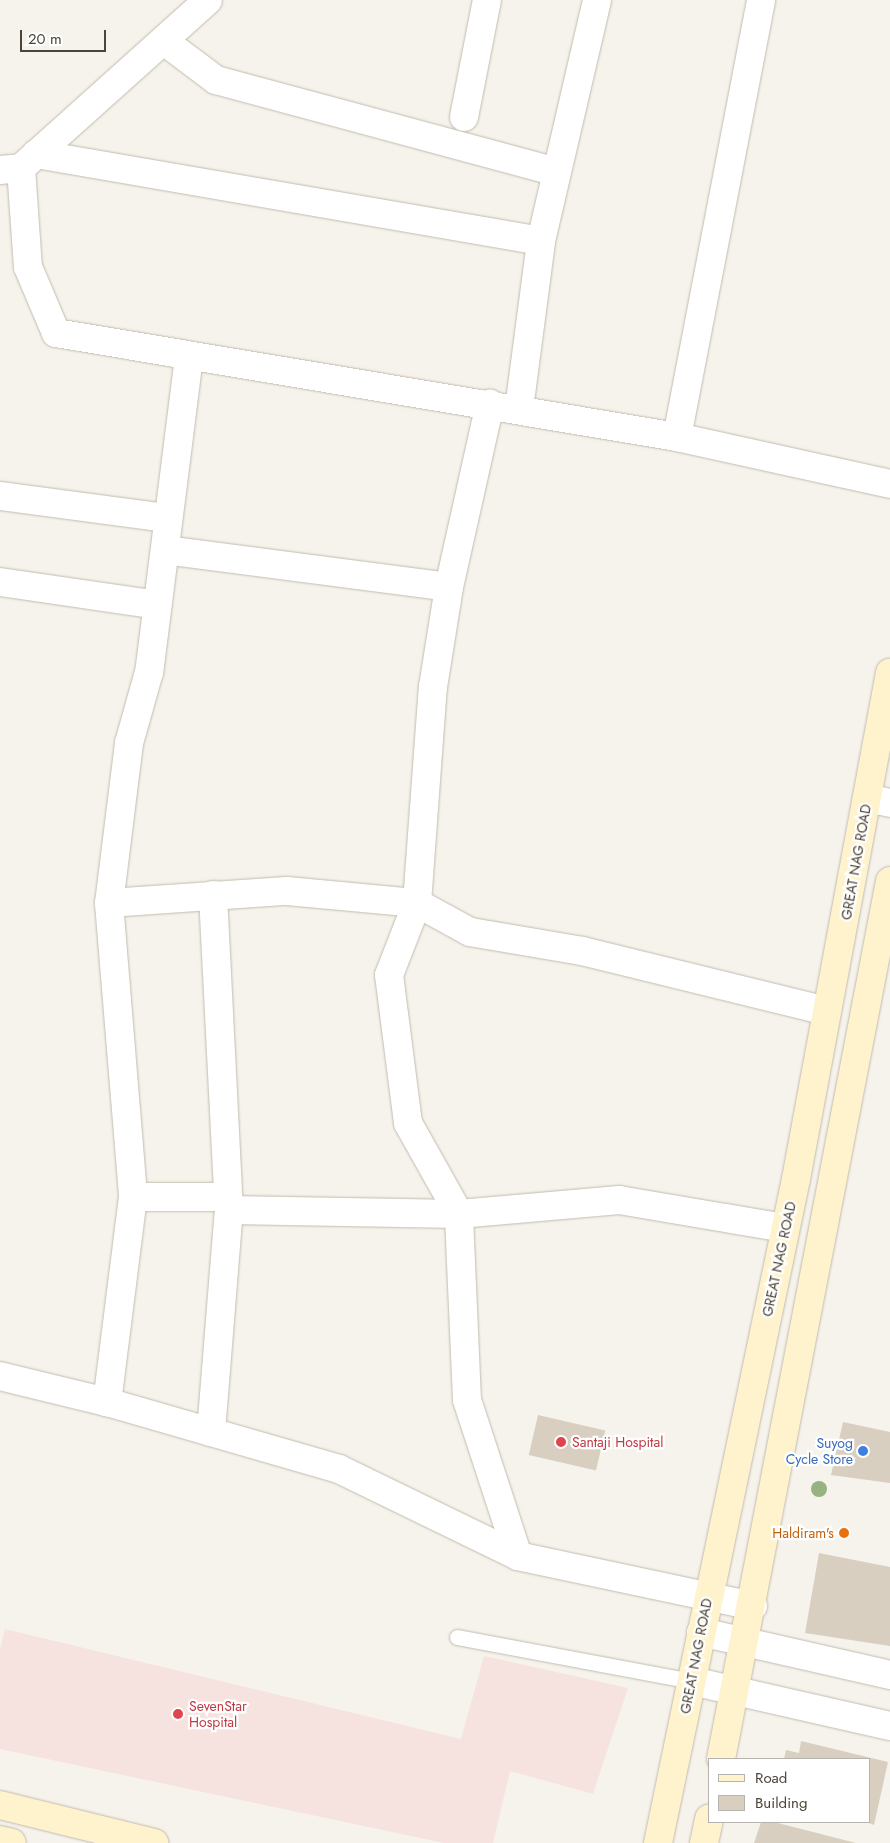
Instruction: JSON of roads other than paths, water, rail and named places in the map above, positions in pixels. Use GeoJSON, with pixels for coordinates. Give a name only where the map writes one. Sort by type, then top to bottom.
{"type":"FeatureCollection","features":[{"type":"Feature","properties":{"kind":"main road","name":"GREAT NAG ROAD"},"geometry":{"type":"LineString","coordinates":[[658,1843],[785,1228],[827,1011],[879,800],[890,673]]}},
{"type":"Feature","properties":{"kind":"main road"},"geometry":{"type":"LineString","coordinates":[[721,1758],[753,1606],[890,881]]}},
{"type":"Feature","properties":{"kind":"main road"},"geometry":{"type":"LineString","coordinates":[[0,1805],[154,1843]]}},
{"type":"Feature","properties":{"kind":"main road"},"geometry":{"type":"LineString","coordinates":[[704,1843],[708,1823]]}},
{"type":"Feature","properties":{"kind":"main road"},"geometry":{"type":"LineString","coordinates":[[0,1840],[12,1843]]}},
{"type":"Feature","properties":{"kind":"street"},"geometry":{"type":"LineString","coordinates":[[19,164],[164,41],[208,0]]}},
{"type":"Feature","properties":{"kind":"street"},"geometry":{"type":"LineString","coordinates":[[464,117],[488,0]]}},
{"type":"Feature","properties":{"kind":"street"},"geometry":{"type":"LineString","coordinates":[[518,409],[541,241],[597,0]]}},
{"type":"Feature","properties":{"kind":"street"},"geometry":{"type":"LineString","coordinates":[[677,436],[761,0]]}},
{"type":"Feature","properties":{"kind":"street"},"geometry":{"type":"LineString","coordinates":[[164,41],[216,80],[557,172]]}},
{"type":"Feature","properties":{"kind":"street"},"geometry":{"type":"LineString","coordinates":[[19,164],[541,241]]}},
{"type":"Feature","properties":{"kind":"street"},"geometry":{"type":"LineString","coordinates":[[19,164],[28,267],[56,333],[189,357],[490,404],[677,436],[890,484]]}},
{"type":"Feature","properties":{"kind":"street"},"geometry":{"type":"LineString","coordinates":[[107,1402],[133,1198],[109,904],[129,743],[149,672],[165,550],[167,518],[189,357]]}},
{"type":"Feature","properties":{"kind":"street"},"geometry":{"type":"LineString","coordinates":[[490,404],[449,587],[433,687],[418,903],[389,975],[396,1046],[408,1123],[459,1214],[467,1400],[518,1556]]}},
{"type":"Feature","properties":{"kind":"street"},"geometry":{"type":"LineString","coordinates":[[0,496],[167,518]]}},
{"type":"Feature","properties":{"kind":"street"},"geometry":{"type":"LineString","coordinates":[[165,550],[449,587]]}},
{"type":"Feature","properties":{"kind":"street"},"geometry":{"type":"LineString","coordinates":[[0,582],[157,605]]}},
{"type":"Feature","properties":{"kind":"street"},"geometry":{"type":"LineString","coordinates":[[109,904],[288,891],[418,903],[470,932],[582,950],[827,1011]]}},
{"type":"Feature","properties":{"kind":"street"},"geometry":{"type":"LineString","coordinates":[[211,1432],[229,1203],[213,895]]}},
{"type":"Feature","properties":{"kind":"street"},"geometry":{"type":"LineString","coordinates":[[133,1198],[459,1214],[618,1200],[785,1228]]}},
{"type":"Feature","properties":{"kind":"street"},"geometry":{"type":"LineString","coordinates":[[0,1376],[107,1402],[339,1469],[518,1556],[709,1595],[753,1606]]}},
{"type":"Feature","properties":{"kind":"street"},"geometry":{"type":"LineString","coordinates":[[701,1632],[890,1675]]}},
{"type":"Feature","properties":{"kind":"street"},"geometry":{"type":"LineString","coordinates":[[692,1681],[890,1726]]}},
{"type":"Feature","properties":{"kind":"lane"},"geometry":{"type":"LineString","coordinates":[[457,1637],[692,1681]]}},
{"type":"Feature","properties":{"kind":"place","name":"Santaji Hospital"},"geometry":{"type":"Point","coordinates":[561,1442]}},
{"type":"Feature","properties":{"kind":"place","name":"Suyog Cycle Store"},"geometry":{"type":"Point","coordinates":[863,1451]}},
{"type":"Feature","properties":{"kind":"place","name":"Haldiram's"},"geometry":{"type":"Point","coordinates":[844,1533]}},
{"type":"Feature","properties":{"kind":"place","name":"SevenStar Hospital"},"geometry":{"type":"Point","coordinates":[178,1714]}}]}
